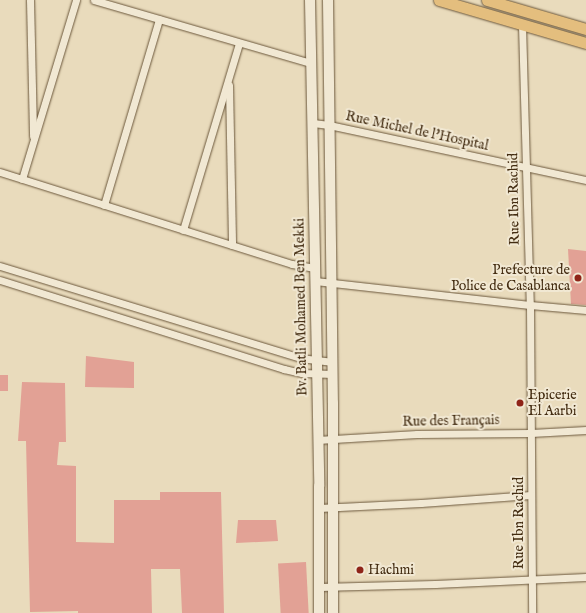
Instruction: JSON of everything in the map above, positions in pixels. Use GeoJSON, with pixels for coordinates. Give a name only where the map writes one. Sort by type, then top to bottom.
{"type":"FeatureCollection","features":[{"type":"Feature","properties":{"kind":"main road"},"geometry":{"type":"LineString","coordinates":[[439,0],[586,43]]}},
{"type":"Feature","properties":{"kind":"main road"},"geometry":{"type":"LineString","coordinates":[[487,0],[586,29]]}},
{"type":"Feature","properties":{"kind":"street"},"geometry":{"type":"LineString","coordinates":[[30,0],[33,143]]}},
{"type":"Feature","properties":{"kind":"street"},"geometry":{"type":"LineString","coordinates":[[22,179],[76,0]]}},
{"type":"Feature","properties":{"kind":"street"},"geometry":{"type":"LineString","coordinates":[[94,0],[311,63]]}},
{"type":"Feature","properties":{"kind":"street","name":"Bv. Batli Mohamed Ben Mekki"},"geometry":{"type":"LineString","coordinates":[[310,0],[317,361],[320,586],[319,613]]}},
{"type":"Feature","properties":{"kind":"street"},"geometry":{"type":"LineString","coordinates":[[328,0],[330,282],[333,374],[334,613]]}},
{"type":"Feature","properties":{"kind":"street"},"geometry":{"type":"LineString","coordinates":[[104,204],[159,19]]}},
{"type":"Feature","properties":{"kind":"street","name":"Rue Ibn Rachid"},"geometry":{"type":"LineString","coordinates":[[522,24],[530,306],[532,613]]}},
{"type":"Feature","properties":{"kind":"street"},"geometry":{"type":"LineString","coordinates":[[183,230],[239,43]]}},
{"type":"Feature","properties":{"kind":"street"},"geometry":{"type":"LineString","coordinates":[[229,78],[232,245]]}},
{"type":"Feature","properties":{"kind":"street","name":"Rue Michel de l'Hospital"},"geometry":{"type":"LineString","coordinates":[[312,123],[329,125],[586,180]]}},
{"type":"Feature","properties":{"kind":"street"},"geometry":{"type":"LineString","coordinates":[[0,172],[292,264],[315,268]]}},
{"type":"Feature","properties":{"kind":"street"},"geometry":{"type":"LineString","coordinates":[[314,209],[330,208]]}},
{"type":"Feature","properties":{"kind":"street"},"geometry":{"type":"LineString","coordinates":[[0,266],[281,353],[317,361],[332,362]]}},
{"type":"Feature","properties":{"kind":"street"},"geometry":{"type":"LineString","coordinates":[[0,280],[284,369],[317,374],[333,374]]}},
{"type":"Feature","properties":{"kind":"street"},"geometry":{"type":"LineString","coordinates":[[315,280],[530,306],[586,310]]}},
{"type":"Feature","properties":{"kind":"street","name":"Rue des Français"},"geometry":{"type":"LineString","coordinates":[[317,440],[417,434],[586,430]]}},
{"type":"Feature","properties":{"kind":"street"},"geometry":{"type":"LineString","coordinates":[[319,508],[531,495]]}},
{"type":"Feature","properties":{"kind":"street"},"geometry":{"type":"LineString","coordinates":[[320,586],[532,581],[586,577]]}},
{"type":"Feature","properties":{"kind":"building","name":"Prefecture de Police de Casablanca"},"geometry":{"type":"Polygon","coordinates":[[[568,249],[586,251],[586,305],[571,304],[568,249]]]}},
{"type":"Feature","properties":{"kind":"building"},"geometry":{"type":"Polygon","coordinates":[[[86,356],[134,362],[134,388],[85,387],[86,356]]]}},
{"type":"Feature","properties":{"kind":"building"},"geometry":{"type":"Polygon","coordinates":[[[0,375],[8,375],[8,391],[0,391],[0,375]]]}},
{"type":"Feature","properties":{"kind":"building"},"geometry":{"type":"Polygon","coordinates":[[[22,382],[65,383],[66,442],[59,442],[57,465],[76,466],[76,542],[114,543],[114,500],[160,500],[160,492],[221,492],[224,613],[182,613],[180,569],[151,569],[152,613],[78,613],[78,611],[30,612],[26,441],[18,441],[22,382]]]}},
{"type":"Feature","properties":{"kind":"building"},"geometry":{"type":"Polygon","coordinates":[[[238,520],[276,520],[278,541],[236,543],[238,520]]]}},
{"type":"Feature","properties":{"kind":"building"},"geometry":{"type":"Polygon","coordinates":[[[306,562],[309,613],[281,613],[278,563],[306,562]]]}},
{"type":"Feature","properties":{"kind":"place","name":"Prefecture de Police de Casablanca"},"geometry":{"type":"Point","coordinates":[578,278]}},
{"type":"Feature","properties":{"kind":"place","name":"Epicerie El Aarbi"},"geometry":{"type":"Point","coordinates":[520,403]}},
{"type":"Feature","properties":{"kind":"place","name":"Hachmi"},"geometry":{"type":"Point","coordinates":[360,570]}}]}
